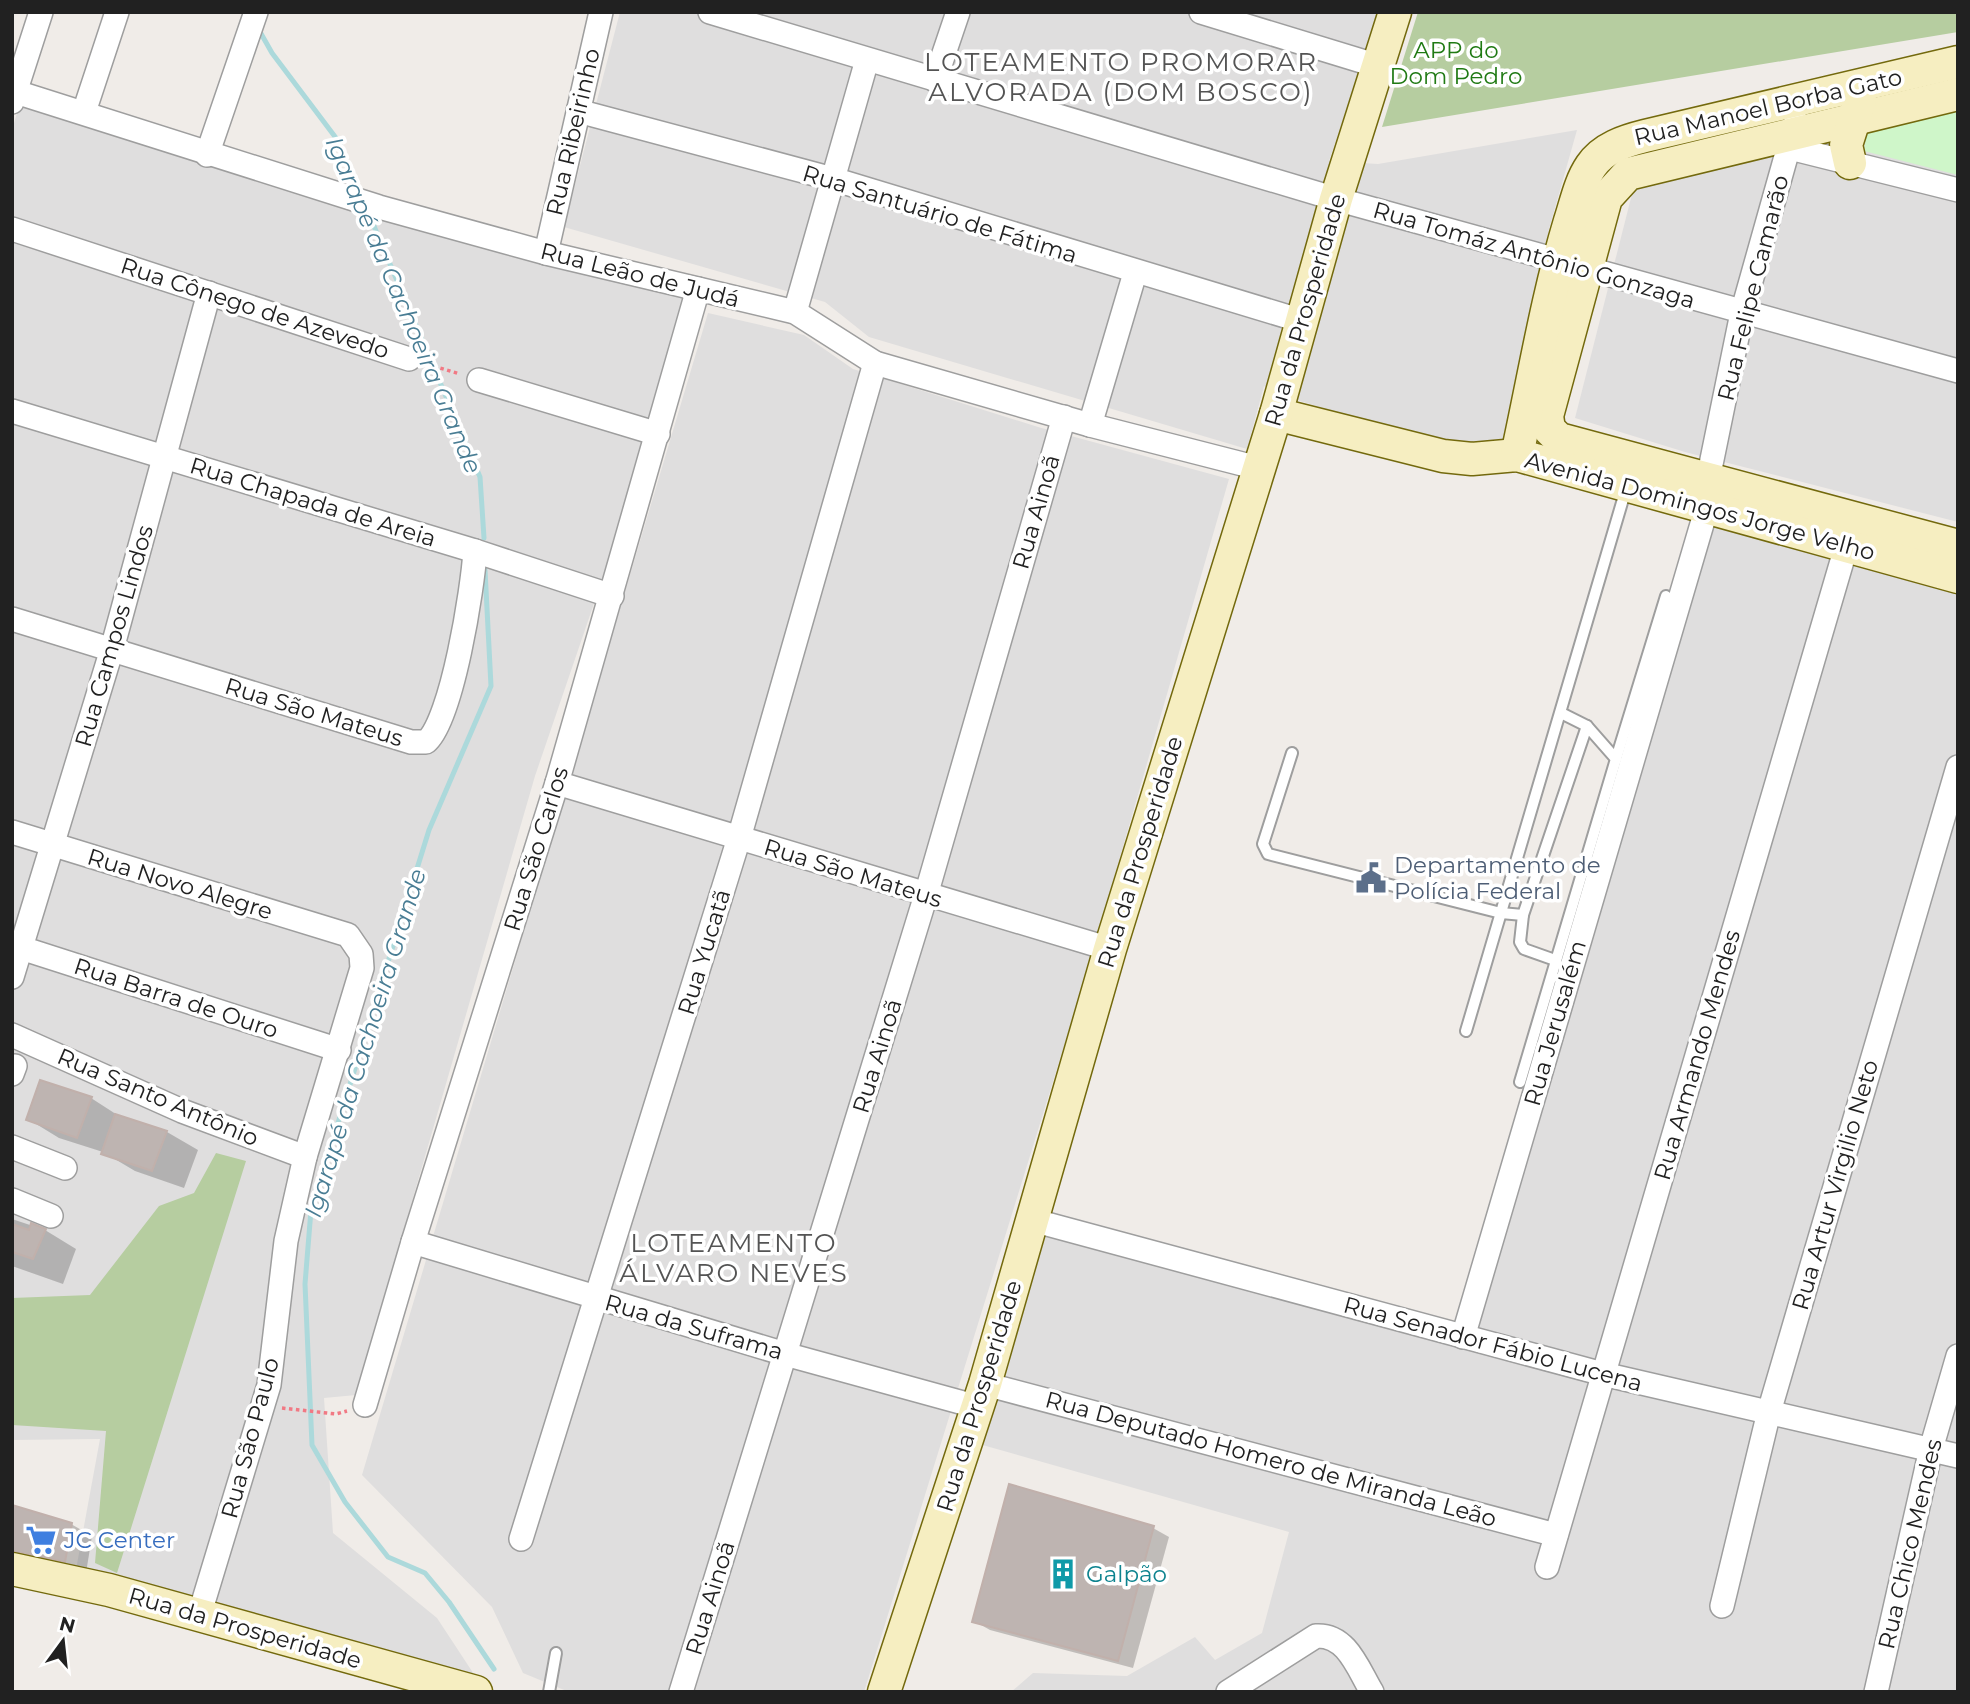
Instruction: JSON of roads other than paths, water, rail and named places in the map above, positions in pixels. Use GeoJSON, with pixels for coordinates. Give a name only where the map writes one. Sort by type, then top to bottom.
{"type":"FeatureCollection","features":[{"type":"Feature","properties":{"kind":"street"},"geometry":{"type":"LineString","coordinates":[[14,97],[41,12]]}},
{"type":"Feature","properties":{"kind":"street"},"geometry":{"type":"LineString","coordinates":[[84,112],[117,12]]}},
{"type":"Feature","properties":{"kind":"street","name":"Rua Ribeirinho"},"geometry":{"type":"LineString","coordinates":[[546,253],[601,12]]}},
{"type":"Feature","properties":{"kind":"street","name":"Rua Tomáz Antônio Gonzaga"},"geometry":{"type":"LineString","coordinates":[[710,12],[1336,199],[1742,313],[1958,370]]}},
{"type":"Feature","properties":{"kind":"street"},"geometry":{"type":"LineString","coordinates":[[935,80],[958,12]]}},
{"type":"Feature","properties":{"kind":"street"},"geometry":{"type":"LineString","coordinates":[[1201,12],[1378,66]]}},
{"type":"Feature","properties":{"kind":"street","name":"Rua da Prosperidade"},"geometry":{"type":"LineString","coordinates":[[884,1692],[981,1395],[1110,950],[1276,414],[1336,199],[1395,12]]}},
{"type":"Feature","properties":{"kind":"street"},"geometry":{"type":"LineString","coordinates":[[208,155],[253,23]]}},
{"type":"Feature","properties":{"kind":"street"},"geometry":{"type":"LineString","coordinates":[[795,312],[867,60]]}},
{"type":"Feature","properties":{"kind":"street","name":"Rua Manoel Borba Gato"},"geometry":{"type":"LineString","coordinates":[[1549,429],[1547,416],[1572,265],[1582,181],[1591,165],[1603,153],[1622,142],[1958,62]]}},
{"type":"Feature","properties":{"kind":"street"},"geometry":{"type":"LineString","coordinates":[[1850,163],[1846,145],[1853,119],[1870,81]]}},
{"type":"Feature","properties":{"kind":"street","name":"Rua Manoel Borba Gato"},"geometry":{"type":"LineString","coordinates":[[1517,455],[1572,265],[1606,198],[1628,174],[1792,141],[1853,119],[1958,94]]}},
{"type":"Feature","properties":{"kind":"street","name":"Rua Leão de Judá"},"geometry":{"type":"LineString","coordinates":[[14,97],[84,112],[208,155],[379,207],[546,253],[795,312],[875,363],[1090,425],[1258,468]]}},
{"type":"Feature","properties":{"kind":"street","name":"Rua Felipe Camarão"},"geometry":{"type":"LineString","coordinates":[[1707,493],[1742,313],[1792,141],[1802,97]]}},
{"type":"Feature","properties":{"kind":"street","name":"Rua Santuário de Fátima"},"geometry":{"type":"LineString","coordinates":[[578,111],[833,179],[1135,273],[1302,321]]}},
{"type":"Feature","properties":{"kind":"street"},"geometry":{"type":"LineString","coordinates":[[1792,141],[1850,163],[1958,190]]}},
{"type":"Feature","properties":{"kind":"street","name":"Rua Cônego de Azevedo"},"geometry":{"type":"LineString","coordinates":[[12,229],[408,359]]}},
{"type":"Feature","properties":{"kind":"street"},"geometry":{"type":"LineString","coordinates":[[1090,425],[1135,273]]}},
{"type":"Feature","properties":{"kind":"street","name":"Rua São Carlos"},"geometry":{"type":"LineString","coordinates":[[365,1405],[413,1242],[557,783],[698,289]]}},
{"type":"Feature","properties":{"kind":"street","name":"Rua Campos Lindos"},"geometry":{"type":"LineString","coordinates":[[12,977],[17,947],[54,845],[112,649],[209,293]]}},
{"type":"Feature","properties":{"kind":"street","name":"Rua Yucatã"},"geometry":{"type":"LineString","coordinates":[[521,1539],[739,838],[875,363]]}},
{"type":"Feature","properties":{"kind":"street"},"geometry":{"type":"LineString","coordinates":[[479,380],[658,434]]}},
{"type":"Feature","properties":{"kind":"street","name":"Rua Chapada de Areia"},"geometry":{"type":"LineString","coordinates":[[12,411],[486,554],[612,596]]}},
{"type":"Feature","properties":{"kind":"street","name":"Avenida Domingos Jorge Velho"},"geometry":{"type":"LineString","coordinates":[[1276,414],[1434,455],[1472,459],[1517,455],[1630,473],[1707,493],[1958,547]]}},
{"type":"Feature","properties":{"kind":"street","name":"Rua Ainoã"},"geometry":{"type":"LineString","coordinates":[[681,1692],[926,895],[1064,417]]}},
{"type":"Feature","properties":{"kind":"street","name":"Avenida Domingos Jorge Velho"},"geometry":{"type":"LineString","coordinates":[[1549,429],[1559,439],[1630,473]]}},
{"type":"Feature","properties":{"kind":"street","name":"Avenida Domingos Jorge Velho"},"geometry":{"type":"LineString","coordinates":[[1707,493],[1847,544],[1958,577]]}},
{"type":"Feature","properties":{"kind":"street","name":"Rua Jerusalém"},"geometry":{"type":"LineString","coordinates":[[1462,1337],[1707,493]]}},
{"type":"Feature","properties":{"kind":"street","name":"Rua Armando Mendes"},"geometry":{"type":"LineString","coordinates":[[1547,1567],[1847,544]]}},
{"type":"Feature","properties":{"kind":"street","name":"Rua São Mateus"},"geometry":{"type":"LineString","coordinates":[[12,619],[411,742],[426,742],[436,730],[461,646],[473,590],[486,554]]}},
{"type":"Feature","properties":{"kind":"street","name":"Rua Artur Virgilio Neto"},"geometry":{"type":"LineString","coordinates":[[1722,1606],[1769,1412],[1958,767]]}},
{"type":"Feature","properties":{"kind":"street","name":"Rua São Mateus"},"geometry":{"type":"LineString","coordinates":[[557,783],[1110,950]]}},
{"type":"Feature","properties":{"kind":"street","name":"Rua Novo Alegre"},"geometry":{"type":"LineString","coordinates":[[12,832],[348,935]]}},
{"type":"Feature","properties":{"kind":"street","name":"Rua São Paulo"},"geometry":{"type":"LineString","coordinates":[[199,1616],[269,1385],[286,1241],[305,1157],[362,968],[361,954],[348,935]]}},
{"type":"Feature","properties":{"kind":"street","name":"Rua Barra de Ouro"},"geometry":{"type":"LineString","coordinates":[[17,947],[339,1051]]}},
{"type":"Feature","properties":{"kind":"street","name":"Rua Santo Antônio"},"geometry":{"type":"LineString","coordinates":[[12,1035],[182,1111],[305,1157]]}},
{"type":"Feature","properties":{"kind":"street"},"geometry":{"type":"LineString","coordinates":[[12,1147],[65,1168]]}},
{"type":"Feature","properties":{"kind":"street"},"geometry":{"type":"LineString","coordinates":[[12,1200],[51,1216]]}},
{"type":"Feature","properties":{"kind":"street","name":"Rua Senador Fábio Lucena"},"geometry":{"type":"LineString","coordinates":[[1032,1220],[1603,1374],[1958,1455]]}},
{"type":"Feature","properties":{"kind":"street","name":"Rua da Suframa"},"geometry":{"type":"LineString","coordinates":[[413,1242],[785,1354],[981,1395]]}},
{"type":"Feature","properties":{"kind":"street","name":"Rua Chico Mendes"},"geometry":{"type":"LineString","coordinates":[[1876,1692],[1931,1449],[1958,1356]]}},
{"type":"Feature","properties":{"kind":"street","name":"Rua Deputado Homero de Miranda Leão"},"geometry":{"type":"LineString","coordinates":[[981,1395],[1556,1535]]}},
{"type":"Feature","properties":{"kind":"street","name":"Rua da Prosperidade"},"geometry":{"type":"LineString","coordinates":[[12,1569],[109,1590],[475,1692]]}},
{"type":"Feature","properties":{"kind":"street"},"geometry":{"type":"LineString","coordinates":[[1228,1692],[1316,1636],[1327,1635],[1340,1641],[1372,1692]]}},
{"type":"Feature","properties":{"kind":"lane"},"geometry":{"type":"LineString","coordinates":[[1466,1031],[1630,473]]}},
{"type":"Feature","properties":{"kind":"lane"},"geometry":{"type":"LineString","coordinates":[[1520,1082],[1666,596]]}},
{"type":"Feature","properties":{"kind":"lane"},"geometry":{"type":"LineString","coordinates":[[1561,713],[1587,726],[1616,759]]}},
{"type":"Feature","properties":{"kind":"lane"},"geometry":{"type":"LineString","coordinates":[[1555,960],[1524,949],[1520,934],[1523,915],[1587,726]]}},
{"type":"Feature","properties":{"kind":"lane"},"geometry":{"type":"LineString","coordinates":[[1292,753],[1263,844],[1268,854],[1501,913],[1523,915]]}},
{"type":"Feature","properties":{"kind":"lane"},"geometry":{"type":"LineString","coordinates":[[549,1692],[556,1653]]}},
{"type":"Feature","properties":{"kind":"waterway","name":"Igarapé da Cachoeira Grande"},"geometry":{"type":"LineString","coordinates":[[259,30],[272,53],[339,142],[360,193]]}},
{"type":"Feature","properties":{"kind":"waterway","name":"Igarapé da Cachoeira Grande"},"geometry":{"type":"LineString","coordinates":[[368,212],[480,477],[484,538]]}},
{"type":"Feature","properties":{"kind":"waterway","name":"Igarapé da Cachoeira Grande"},"geometry":{"type":"LineString","coordinates":[[485,570],[491,686],[429,830],[311,1210],[305,1284],[312,1445],[345,1502],[388,1557],[425,1573],[449,1602],[494,1669]]}},
{"type":"Feature","properties":{"kind":"place","name":"Departamento de Polícia Federal"},"geometry":{"type":"Point","coordinates":[1371,878]}},
{"type":"Feature","properties":{"kind":"place","name":"JC Center"},"geometry":{"type":"Point","coordinates":[41,1540]}},
{"type":"Feature","properties":{"kind":"place","name":"Galpão"},"geometry":{"type":"Point","coordinates":[1063,1574]}},
{"type":"Feature","properties":{"kind":"district","name":"LOTEAMENTO PROMORAR ALVORADA (DOM BOSCO)"},"geometry":{"type":"Point","coordinates":[1121,77]}},
{"type":"Feature","properties":{"kind":"district","name":"LOTEAMENTO ÁLVARO NEVES"},"geometry":{"type":"Point","coordinates":[734,1258]}},
{"type":"Feature","properties":{"kind":"park label","name":"APP do Dom Pedro"},"geometry":{"type":"Point","coordinates":[1456,63]}}]}
